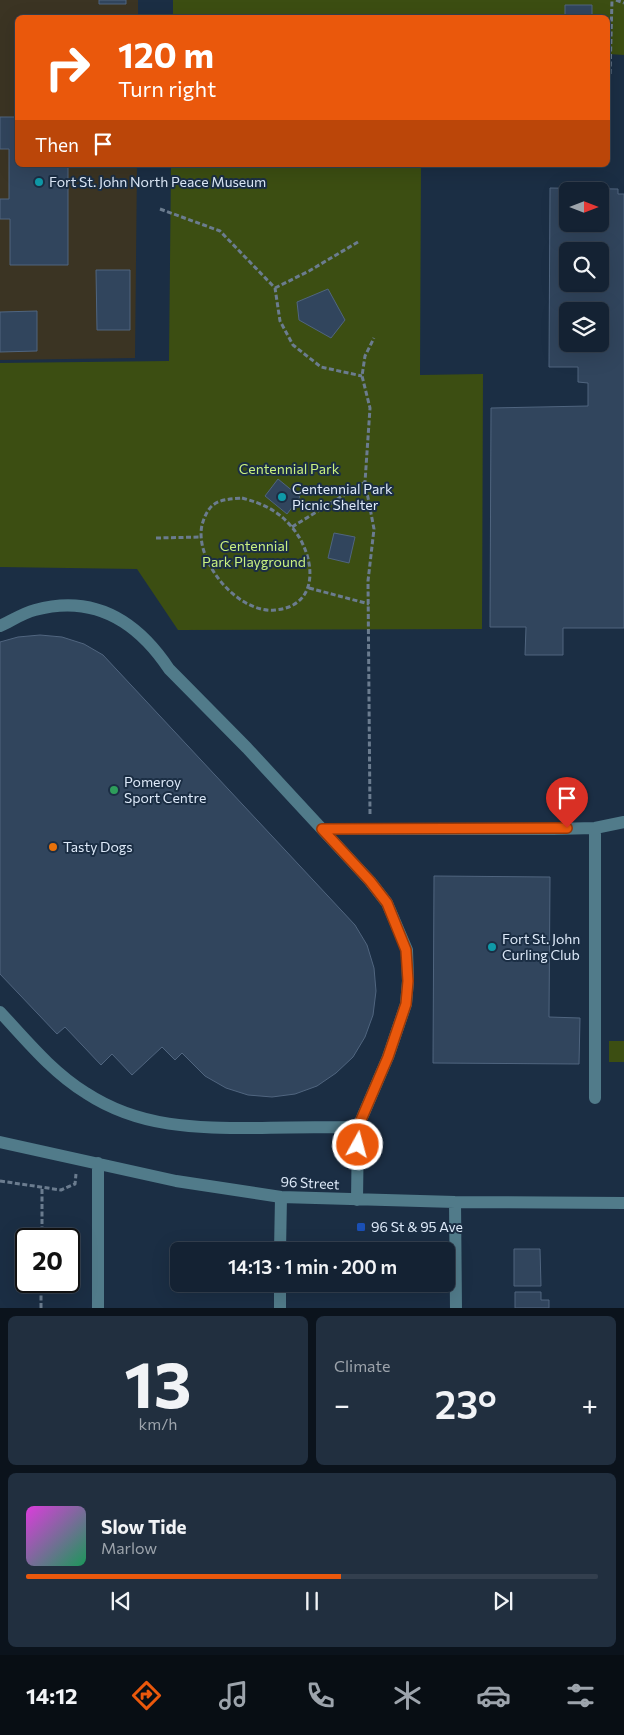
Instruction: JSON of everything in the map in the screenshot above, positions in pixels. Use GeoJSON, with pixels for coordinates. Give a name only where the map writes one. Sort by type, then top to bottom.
{"type":"FeatureCollection","features":[{"type":"Feature","properties":{"kind":"street"},"geometry":{"type":"LineString","coordinates":[[0,626],[34,610],[61,606],[92,607],[118,618],[140,632],[170,669],[322,829],[370,881],[387,903],[406,950],[408,981],[406,1004],[388,1057],[358,1127],[357,1200]]}},
{"type":"Feature","properties":{"kind":"street"},"geometry":{"type":"LineString","coordinates":[[322,829],[596,828],[624,822]]}},
{"type":"Feature","properties":{"kind":"street"},"geometry":{"type":"LineString","coordinates":[[595,1098],[596,828]]}},
{"type":"Feature","properties":{"kind":"street"},"geometry":{"type":"LineString","coordinates":[[0,1012],[53,1068],[85,1093],[112,1108],[138,1118],[171,1125],[216,1128],[358,1127]]}},
{"type":"Feature","properties":{"kind":"street","name":"96 Street"},"geometry":{"type":"LineString","coordinates":[[0,1142],[176,1181],[281,1197],[455,1202],[624,1203]]}},
{"type":"Feature","properties":{"kind":"street"},"geometry":{"type":"LineString","coordinates":[[98,1164],[98,1308]]}},
{"type":"Feature","properties":{"kind":"street"},"geometry":{"type":"LineString","coordinates":[[280,1242],[281,1197]]}},
{"type":"Feature","properties":{"kind":"street"},"geometry":{"type":"LineString","coordinates":[[455,1202],[456,1308]]}},
{"type":"Feature","properties":{"kind":"street"},"geometry":{"type":"LineString","coordinates":[[280,1292],[280,1308]]}},
{"type":"Feature","properties":{"kind":"path"},"geometry":{"type":"LineString","coordinates":[[610,74],[612,0]]}},
{"type":"Feature","properties":{"kind":"path"},"geometry":{"type":"LineString","coordinates":[[616,0],[624,3]]}},
{"type":"Feature","properties":{"kind":"path"},"geometry":{"type":"LineString","coordinates":[[160,209],[220,230],[274,288],[280,320],[293,345],[321,366],[362,376]]}},
{"type":"Feature","properties":{"kind":"path"},"geometry":{"type":"LineString","coordinates":[[274,288],[309,271],[358,242]]}},
{"type":"Feature","properties":{"kind":"path"},"geometry":{"type":"LineString","coordinates":[[370,829],[368,581],[374,529],[365,482],[370,408],[362,376],[365,356],[374,338]]}},
{"type":"Feature","properties":{"kind":"path"},"geometry":{"type":"LineString","coordinates":[[292,527],[365,482]]}},
{"type":"Feature","properties":{"kind":"path"},"geometry":{"type":"LineString","coordinates":[[242,498],[257,502],[273,509],[292,527],[301,540],[310,575],[309,588],[299,602],[286,609],[271,611],[256,608],[240,599],[227,589],[217,576],[202,547],[201,537],[204,517],[211,506],[225,499],[242,498]]}},
{"type":"Feature","properties":{"kind":"path"},"geometry":{"type":"LineString","coordinates":[[156,538],[201,537]]}},
{"type":"Feature","properties":{"kind":"path"},"geometry":{"type":"LineString","coordinates":[[309,588],[369,604]]}},
{"type":"Feature","properties":{"kind":"path"},"geometry":{"type":"LineString","coordinates":[[0,1182],[61,1190],[75,1184]]}},
{"type":"Feature","properties":{"kind":"path"},"geometry":{"type":"LineString","coordinates":[[42,1189],[42,1228]]}},
{"type":"Feature","properties":{"kind":"path"},"geometry":{"type":"LineString","coordinates":[[41,1293],[41,1308]]}},
{"type":"Feature","properties":{"kind":"shaded area"},"geometry":{"type":"Polygon","coordinates":[[[0,0],[138,0],[138,15],[15,15],[15,167],[137,167],[135,358],[0,360],[0,0]]]}},
{"type":"Feature","properties":{"kind":"green space"},"geometry":{"type":"Polygon","coordinates":[[[173,0],[624,0],[624,55],[610,54],[610,15],[173,15],[173,0]]]}},
{"type":"Feature","properties":{"kind":"green space","name":"Centennial Park"},"geometry":{"type":"Polygon","coordinates":[[[171,167],[421,167],[420,375],[483,374],[482,629],[178,630],[137,569],[0,567],[0,363],[169,361],[171,167]]]}},
{"type":"Feature","properties":{"kind":"green space"},"geometry":{"type":"Polygon","coordinates":[[[609,1041],[624,1041],[624,1062],[609,1062],[609,1041]]]}},
{"type":"Feature","properties":{"kind":"building"},"geometry":{"type":"Polygon","coordinates":[[[99,0],[126,0],[126,4],[99,4],[99,0]]]}},
{"type":"Feature","properties":{"kind":"building"},"geometry":{"type":"Polygon","coordinates":[[[565,5],[592,5],[592,15],[565,15],[565,5]]]}},
{"type":"Feature","properties":{"kind":"building","name":"Fort St. John North Peace Museum"},"geometry":{"type":"Polygon","coordinates":[[[0,117],[15,117],[15,167],[68,167],[68,265],[10,265],[10,219],[0,219],[0,199],[9,199],[9,149],[0,149],[0,117]]]}},
{"type":"Feature","properties":{"kind":"building"},"geometry":{"type":"Polygon","coordinates":[[[550,188],[559,188],[559,232],[609,232],[609,189],[618,189],[618,194],[624,194],[624,628],[563,628],[563,655],[525,655],[526,627],[490,627],[491,408],[588,406],[588,383],[578,382],[578,367],[549,367],[550,188]]]}},
{"type":"Feature","properties":{"kind":"building"},"geometry":{"type":"Polygon","coordinates":[[[96,270],[130,270],[130,330],[97,330],[96,270]]]}},
{"type":"Feature","properties":{"kind":"building"},"geometry":{"type":"Polygon","coordinates":[[[328,289],[345,320],[331,338],[299,320],[297,302],[328,289]]]}},
{"type":"Feature","properties":{"kind":"building"},"geometry":{"type":"Polygon","coordinates":[[[37,311],[37,351],[0,352],[0,312],[37,311]]]}},
{"type":"Feature","properties":{"kind":"building","name":"Centennial Park Picnic Shelter"},"geometry":{"type":"Polygon","coordinates":[[[278,479],[300,497],[287,514],[265,496],[278,479]]]}},
{"type":"Feature","properties":{"kind":"building"},"geometry":{"type":"Polygon","coordinates":[[[334,533],[355,537],[349,563],[328,558],[334,533]]]}},
{"type":"Feature","properties":{"kind":"building","name":"Pomeroy Sport Centre"},"geometry":{"type":"Polygon","coordinates":[[[40,635],[62,637],[84,644],[103,655],[355,925],[367,945],[374,968],[376,991],[373,1015],[365,1037],[353,1057],[336,1073],[317,1086],[295,1094],[272,1097],[248,1095],[226,1088],[205,1076],[182,1053],[175,1060],[162,1047],[132,1075],[112,1054],[101,1065],[65,1027],[57,1034],[0,974],[0,642],[18,637],[40,635]]]}},
{"type":"Feature","properties":{"kind":"building","name":"Fort St. John Curling Club"},"geometry":{"type":"Polygon","coordinates":[[[434,876],[550,877],[549,1017],[580,1018],[579,1064],[433,1063],[434,876]]]}},
{"type":"Feature","properties":{"kind":"building"},"geometry":{"type":"Polygon","coordinates":[[[514,1249],[540,1249],[541,1286],[514,1286],[514,1249]]]}},
{"type":"Feature","properties":{"kind":"building"},"geometry":{"type":"Polygon","coordinates":[[[515,1292],[541,1292],[541,1300],[549,1300],[549,1308],[515,1308],[515,1292]]]}},
{"type":"Feature","properties":{"kind":"place","name":"Fort St. John North Peace Museum"},"geometry":{"type":"Point","coordinates":[39,182]}},
{"type":"Feature","properties":{"kind":"place","name":"Centennial Park Picnic Shelter"},"geometry":{"type":"Point","coordinates":[282,497]}},
{"type":"Feature","properties":{"kind":"place","name":"Pomeroy Sport Centre"},"geometry":{"type":"Point","coordinates":[114,790]}},
{"type":"Feature","properties":{"kind":"place","name":"Tasty Dogs"},"geometry":{"type":"Point","coordinates":[53,847]}},
{"type":"Feature","properties":{"kind":"place","name":"Fort St. John Curling Club"},"geometry":{"type":"Point","coordinates":[492,947]}},
{"type":"Feature","properties":{"kind":"place","name":"96 St & 95 Ave"},"geometry":{"type":"Point","coordinates":[361,1227]}},
{"type":"Feature","properties":{"kind":"route"},"geometry":{"type":"LineString","coordinates":[[358,1145],[358,1127],[388,1057],[406,1004],[408,981],[406,950],[387,903],[370,881],[322,829],[567,828]]}},
{"type":"Feature","properties":{"kind":"park label","name":"Centennial Park Playground"},"geometry":{"type":"Point","coordinates":[254,554]}}]}
